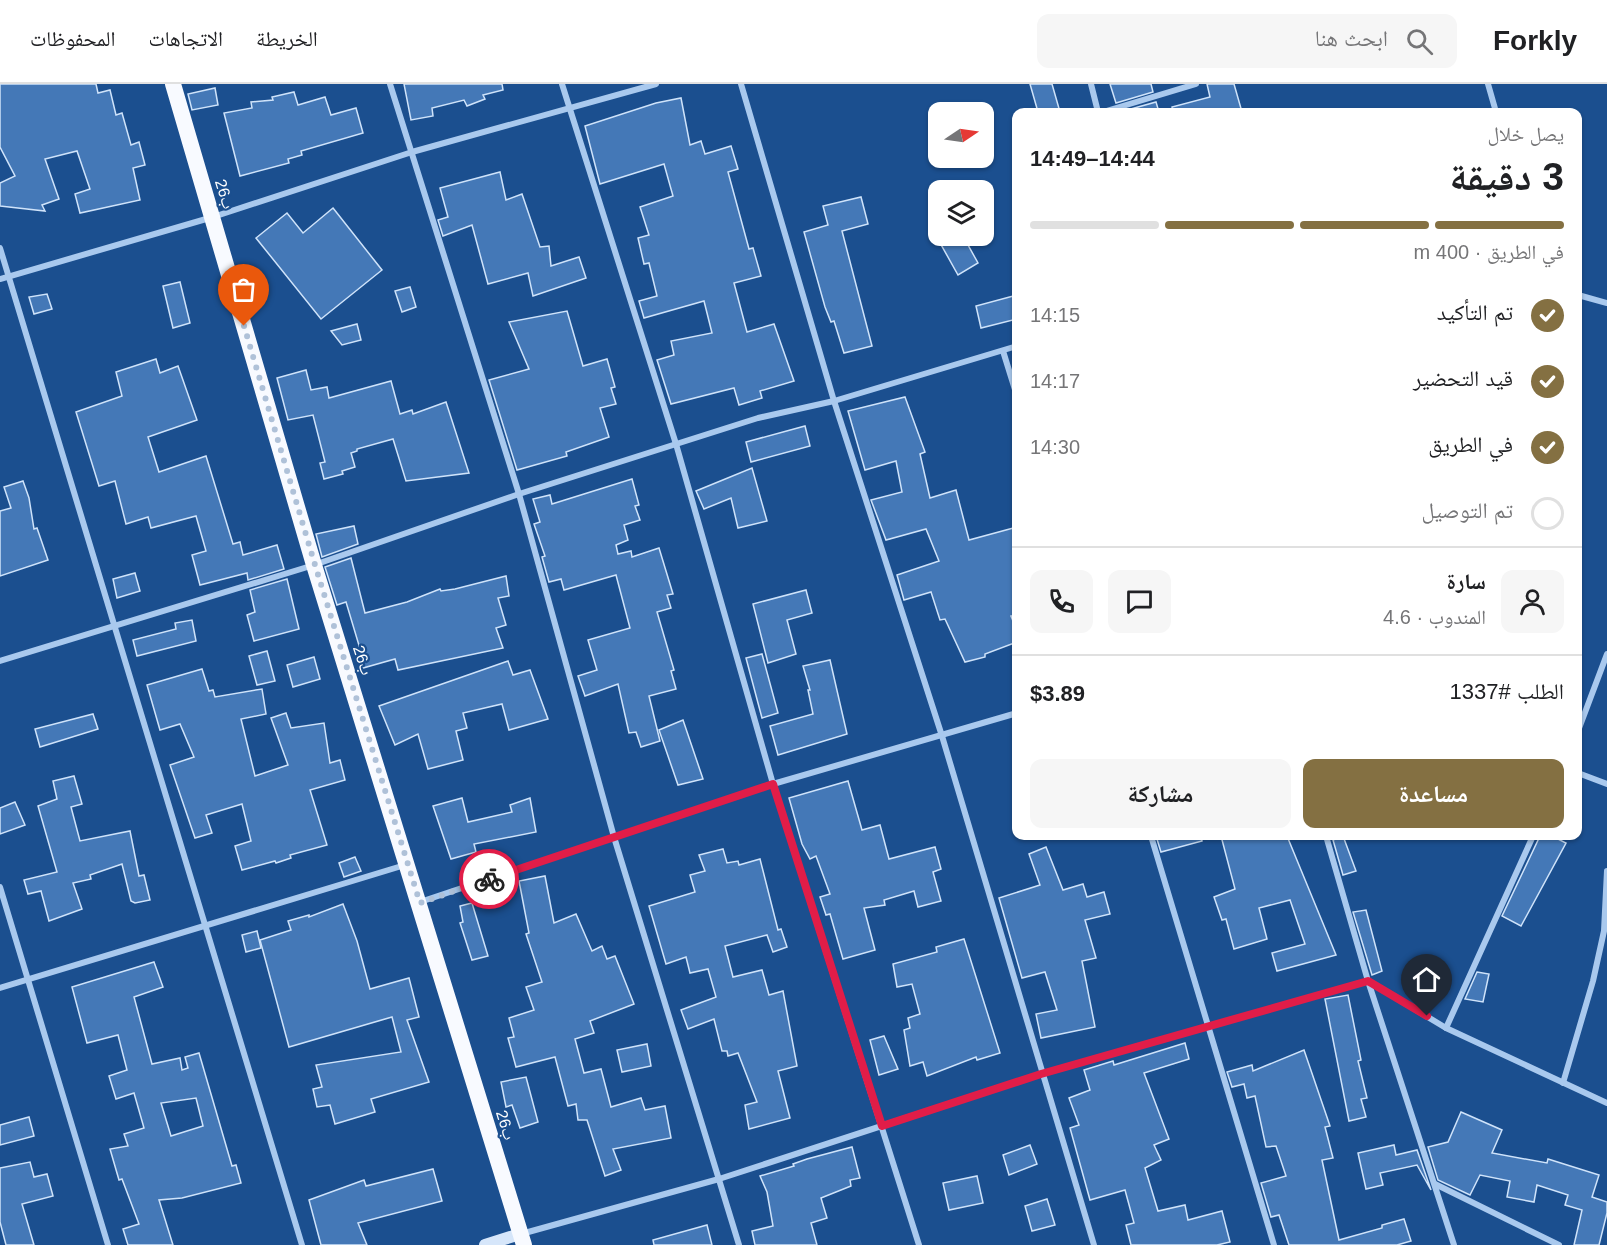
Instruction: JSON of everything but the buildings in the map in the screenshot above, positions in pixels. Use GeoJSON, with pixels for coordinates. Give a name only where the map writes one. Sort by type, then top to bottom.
{"type":"FeatureCollection","features":[{"type":"Feature","properties":{"kind":"highway","name":"26ب"},"geometry":{"type":"LineString","coordinates":[[173,84],[315,565],[522,1239]]}},
{"type":"Feature","properties":{"kind":"main road"},"geometry":{"type":"LineString","coordinates":[[485,1245],[522,1239]]}},
{"type":"Feature","properties":{"kind":"street"},"geometry":{"type":"LineString","coordinates":[[390,84],[519,494],[614,837],[739,1245]]}},
{"type":"Feature","properties":{"kind":"street"},"geometry":{"type":"LineString","coordinates":[[562,84],[676,444],[773,784],[919,1245]]}},
{"type":"Feature","properties":{"kind":"street"},"geometry":{"type":"LineString","coordinates":[[0,279],[213,217],[412,152],[656,84]]}},
{"type":"Feature","properties":{"kind":"street"},"geometry":{"type":"LineString","coordinates":[[741,84],[834,401],[942,736],[1041,1074],[1094,1245]]}},
{"type":"Feature","properties":{"kind":"street"},"geometry":{"type":"LineString","coordinates":[[1091,84],[1099,108]]}},
{"type":"Feature","properties":{"kind":"street"},"geometry":{"type":"LineString","coordinates":[[1114,108],[1196,84]]}},
{"type":"Feature","properties":{"kind":"street"},"geometry":{"type":"LineString","coordinates":[[1488,84],[1495,108]]}},
{"type":"Feature","properties":{"kind":"street"},"geometry":{"type":"LineString","coordinates":[[0,248],[302,1245]]}},
{"type":"Feature","properties":{"kind":"street"},"geometry":{"type":"LineString","coordinates":[[1582,296],[1607,303]]}},
{"type":"Feature","properties":{"kind":"street"},"geometry":{"type":"LineString","coordinates":[[0,661],[315,565],[519,494],[758,418],[834,401],[1012,348]]}},
{"type":"Feature","properties":{"kind":"street"},"geometry":{"type":"LineString","coordinates":[[1003,351],[1012,380]]}},
{"type":"Feature","properties":{"kind":"street"},"geometry":{"type":"LineString","coordinates":[[1582,720],[1607,654]]}},
{"type":"Feature","properties":{"kind":"street"},"geometry":{"type":"LineString","coordinates":[[420,903],[773,784],[1012,715]]}},
{"type":"Feature","properties":{"kind":"street"},"geometry":{"type":"LineString","coordinates":[[1582,775],[1607,784]]}},
{"type":"Feature","properties":{"kind":"street"},"geometry":{"type":"LineString","coordinates":[[1152,840],[1274,1245]]}},
{"type":"Feature","properties":{"kind":"street"},"geometry":{"type":"LineString","coordinates":[[1327,840],[1368,981],[1454,1245]]}},
{"type":"Feature","properties":{"kind":"street"},"geometry":{"type":"LineString","coordinates":[[1446,1028],[1531,840]]}},
{"type":"Feature","properties":{"kind":"street"},"geometry":{"type":"LineString","coordinates":[[0,988],[408,864]]}},
{"type":"Feature","properties":{"kind":"street"},"geometry":{"type":"LineString","coordinates":[[1563,1083],[1593,981],[1604,932],[1607,871]]}},
{"type":"Feature","properties":{"kind":"street"},"geometry":{"type":"LineString","coordinates":[[0,887],[26,980],[108,1245]]}},
{"type":"Feature","properties":{"kind":"street"},"geometry":{"type":"LineString","coordinates":[[522,1239],[719,1179],[1041,1074],[1368,981],[1446,1028],[1607,1103]]}},
{"type":"Feature","properties":{"kind":"street"},"geometry":{"type":"LineString","coordinates":[[1435,1184],[1558,1245]]}},
{"type":"Feature","properties":{"kind":"way so far"},"geometry":{"type":"LineString","coordinates":[[244,326],[315,565],[420,903],[489,879]]}},
{"type":"Feature","properties":{"kind":"route"},"geometry":{"type":"LineString","coordinates":[[489,879],[773,784],[882,1126],[1041,1074],[1368,981],[1427,1016]]}}]}
